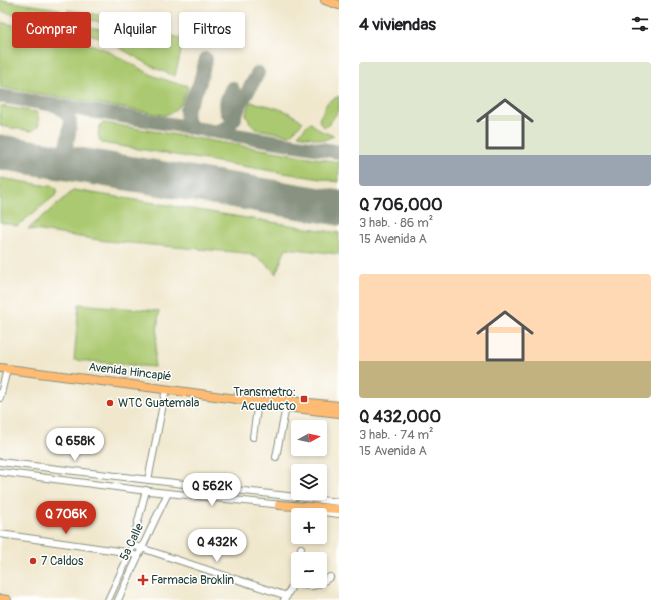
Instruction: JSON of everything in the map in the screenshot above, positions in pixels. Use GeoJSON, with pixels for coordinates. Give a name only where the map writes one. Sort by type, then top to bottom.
{"type":"FeatureCollection","features":[{"type":"Feature","properties":{"kind":"main road"},"geometry":{"type":"LineString","coordinates":[[326,0],[339,5]]}},
{"type":"Feature","properties":{"kind":"main road","name":"Avenida Hincapié"},"geometry":{"type":"LineString","coordinates":[[3,369],[166,389],[286,407],[339,413]]}},
{"type":"Feature","properties":{"kind":"main road","name":"Avenida Hincapié"},"geometry":{"type":"LineString","coordinates":[[258,402],[280,400],[339,406]]}},
{"type":"Feature","properties":{"kind":"main road"},"geometry":{"type":"LineString","coordinates":[[279,504],[339,509]]}},
{"type":"Feature","properties":{"kind":"main road"},"geometry":{"type":"LineString","coordinates":[[0,599],[7,600]]}},
{"type":"Feature","properties":{"kind":"street"},"geometry":{"type":"LineString","coordinates":[[0,398],[3,369]]}},
{"type":"Feature","properties":{"kind":"street"},"geometry":{"type":"LineString","coordinates":[[148,480],[166,389]]}},
{"type":"Feature","properties":{"kind":"street"},"geometry":{"type":"LineString","coordinates":[[253,438],[258,402]]}},
{"type":"Feature","properties":{"kind":"street"},"geometry":{"type":"LineString","coordinates":[[276,457],[286,407]]}},
{"type":"Feature","properties":{"kind":"street"},"geometry":{"type":"LineString","coordinates":[[0,462],[339,502]]}},
{"type":"Feature","properties":{"kind":"street"},"geometry":{"type":"LineString","coordinates":[[0,472],[168,493],[279,504],[298,509],[339,514]]}},
{"type":"Feature","properties":{"kind":"street","name":"5a Calle"},"geometry":{"type":"LineString","coordinates":[[108,600],[130,553],[146,490]]}},
{"type":"Feature","properties":{"kind":"street","name":"5a Calle"},"geometry":{"type":"LineString","coordinates":[[118,600],[168,493]]}},
{"type":"Feature","properties":{"kind":"street"},"geometry":{"type":"LineString","coordinates":[[0,534],[130,553],[138,556]]}},
{"type":"Feature","properties":{"kind":"street"},"geometry":{"type":"LineString","coordinates":[[132,545],[286,598],[291,588]]}},
{"type":"Feature","properties":{"kind":"street"},"geometry":{"type":"LineString","coordinates":[[300,552],[301,548]]}},
{"type":"Feature","properties":{"kind":"green space"},"geometry":{"type":"Polygon","coordinates":[[[0,0],[59,9],[62,12],[12,12],[12,14],[0,11],[0,0]]]}},
{"type":"Feature","properties":{"kind":"green space"},"geometry":{"type":"Polygon","coordinates":[[[67,10],[80,12],[69,12],[67,10]]]}},
{"type":"Feature","properties":{"kind":"green space"},"geometry":{"type":"Polygon","coordinates":[[[91,14],[99,15],[99,22],[91,20],[91,14]]]}},
{"type":"Feature","properties":{"kind":"green space"},"geometry":{"type":"Polygon","coordinates":[[[0,22],[12,25],[12,48],[91,48],[91,44],[102,48],[154,76],[186,85],[188,87],[179,105],[169,114],[164,115],[0,87],[0,22]]]}},
{"type":"Feature","properties":{"kind":"green space"},"geometry":{"type":"Polygon","coordinates":[[[91,27],[99,29],[99,37],[91,34],[91,27]]]}},
{"type":"Feature","properties":{"kind":"green space"},"geometry":{"type":"Polygon","coordinates":[[[171,36],[179,38],[179,48],[182,48],[175,76],[157,69],[120,48],[171,48],[171,36]]]}},
{"type":"Feature","properties":{"kind":"green space"},"geometry":{"type":"Polygon","coordinates":[[[339,96],[339,108],[328,126],[324,127],[320,123],[319,119],[327,103],[339,96]]]}},
{"type":"Feature","properties":{"kind":"green space"},"geometry":{"type":"Polygon","coordinates":[[[251,102],[285,111],[303,122],[290,135],[257,129],[249,121],[246,114],[251,102]]]}},
{"type":"Feature","properties":{"kind":"green space"},"geometry":{"type":"Polygon","coordinates":[[[0,106],[36,112],[39,121],[37,128],[31,131],[0,126],[0,106]]]}},
{"type":"Feature","properties":{"kind":"green space"},"geometry":{"type":"Polygon","coordinates":[[[102,123],[339,162],[339,182],[102,143],[99,139],[98,133],[102,123]]]}},
{"type":"Feature","properties":{"kind":"green space"},"geometry":{"type":"Polygon","coordinates":[[[309,123],[321,131],[334,136],[324,140],[298,135],[309,123]]]}},
{"type":"Feature","properties":{"kind":"green space"},"geometry":{"type":"Polygon","coordinates":[[[0,178],[55,187],[57,189],[57,194],[17,226],[0,222],[0,178]]]}},
{"type":"Feature","properties":{"kind":"green space"},"geometry":{"type":"Polygon","coordinates":[[[74,190],[339,233],[339,254],[286,248],[276,274],[262,260],[245,253],[106,241],[28,229],[74,190]]]}},
{"type":"Feature","properties":{"kind":"green space"},"geometry":{"type":"Polygon","coordinates":[[[79,304],[159,311],[154,367],[74,360],[79,304]]]}},
{"type":"Feature","properties":{"kind":"taxiway"},"geometry":{"type":"LineString","coordinates":[[191,127],[187,121],[186,110],[199,85],[206,59]]}},
{"type":"Feature","properties":{"kind":"taxiway"},"geometry":{"type":"LineString","coordinates":[[237,111],[258,73]]}},
{"type":"Feature","properties":{"kind":"taxiway"},"geometry":{"type":"LineString","coordinates":[[217,131],[228,127],[235,118],[227,112],[226,109],[227,100],[232,88],[238,101],[238,108]]}},
{"type":"Feature","properties":{"kind":"taxiway"},"geometry":{"type":"LineString","coordinates":[[0,96],[339,152]]}},
{"type":"Feature","properties":{"kind":"taxiway"},"geometry":{"type":"LineString","coordinates":[[55,105],[66,113],[70,121],[68,138],[63,154],[56,161]]}},
{"type":"Feature","properties":{"kind":"runway"},"geometry":{"type":"LineString","coordinates":[[0,152],[339,208]]}},
{"type":"Feature","properties":{"kind":"place","name":"Transmetro: Acueducto"},"geometry":{"type":"Point","coordinates":[304,399]}},
{"type":"Feature","properties":{"kind":"place","name":"WTC Guatemala"},"geometry":{"type":"Point","coordinates":[110,403]}},
{"type":"Feature","properties":{"kind":"place","name":"7 Caldos"},"geometry":{"type":"Point","coordinates":[33,561]}},
{"type":"Feature","properties":{"kind":"place","name":"Farmacia Broklin"},"geometry":{"type":"Point","coordinates":[143,580]}}]}
